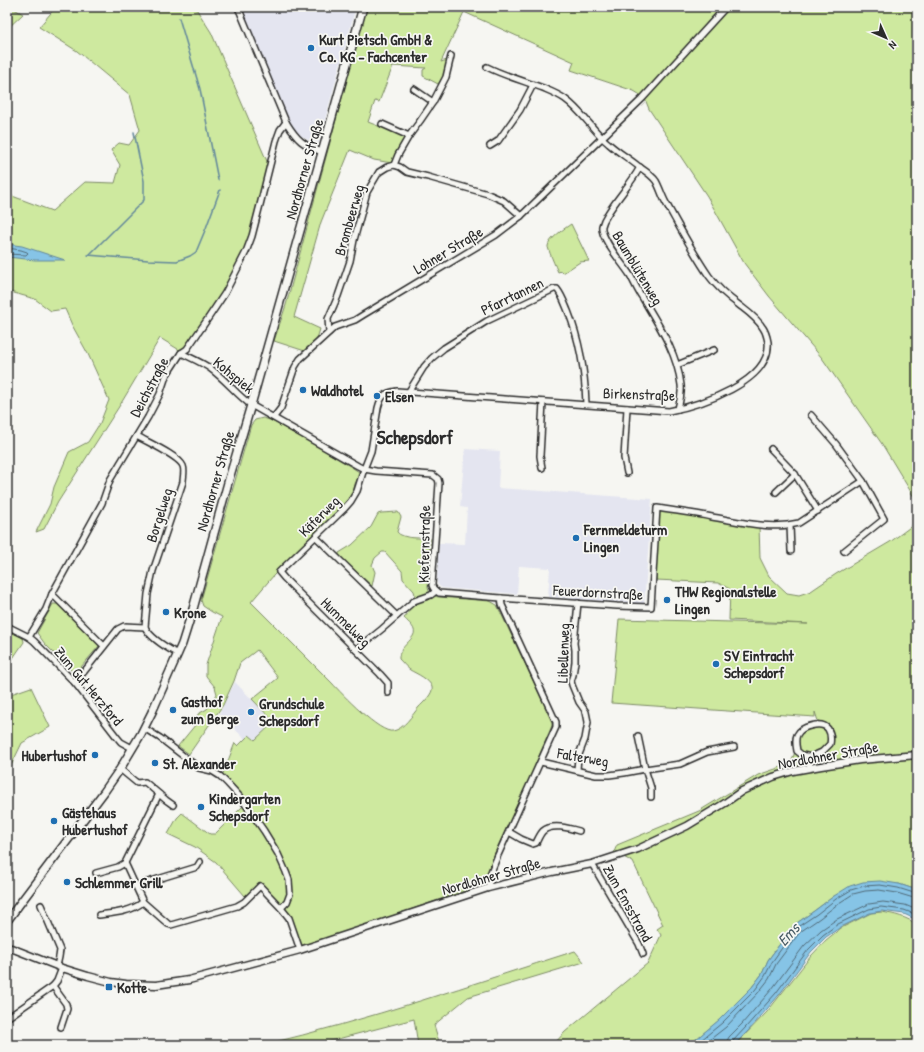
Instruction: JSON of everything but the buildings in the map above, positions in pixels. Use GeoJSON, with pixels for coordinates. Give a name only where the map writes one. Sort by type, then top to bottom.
{"type":"FeatureCollection","features":[{"type":"Feature","properties":{"kind":"main road","name":"Nordhorner Straße"},"geometry":{"type":"LineString","coordinates":[[7,922],[120,769],[144,728],[178,654],[193,609],[363,7]]}},
{"type":"Feature","properties":{"kind":"street"},"geometry":{"type":"LineString","coordinates":[[245,7],[238,8],[286,122],[293,134],[301,142],[310,148],[322,152]]}},
{"type":"Feature","properties":{"kind":"street","name":"Lohner Straße"},"geometry":{"type":"LineString","coordinates":[[274,417],[281,408],[295,367],[300,359],[329,332],[363,315],[496,235],[521,216],[642,99],[726,7]]}},
{"type":"Feature","properties":{"kind":"street"},"geometry":{"type":"LineString","coordinates":[[451,56],[446,77],[433,102],[409,136],[394,165],[408,172],[488,194],[504,201],[521,216]]}},
{"type":"Feature","properties":{"kind":"street","name":"Birkenstraße"},"geometry":{"type":"LineString","coordinates":[[364,469],[371,451],[379,402],[382,396],[387,392],[397,390],[543,402],[669,410],[678,409],[711,399],[736,388],[748,380],[766,359],[768,349],[767,339],[759,322],[724,292],[711,278],[684,235],[662,196],[656,182],[649,173],[602,138],[564,98],[487,67]]}},
{"type":"Feature","properties":{"kind":"street"},"geometry":{"type":"LineString","coordinates":[[490,146],[498,141],[520,110],[533,85]]}},
{"type":"Feature","properties":{"kind":"street"},"geometry":{"type":"LineString","coordinates":[[414,89],[433,102]]}},
{"type":"Feature","properties":{"kind":"street","name":"Deichstraße"},"geometry":{"type":"LineString","coordinates":[[30,638],[46,609],[52,594],[102,503],[110,480],[137,436],[160,394],[166,376],[181,353],[187,349],[225,293],[246,252],[258,215],[276,141],[280,130],[286,122]]}},
{"type":"Feature","properties":{"kind":"street"},"geometry":{"type":"LineString","coordinates":[[382,124],[409,136]]}},
{"type":"Feature","properties":{"kind":"street","name":"Brombeerweg"},"geometry":{"type":"LineString","coordinates":[[329,332],[328,319],[350,261],[367,192],[379,172],[394,165]]}},
{"type":"Feature","properties":{"kind":"street","name":"Baumblütenweg"},"geometry":{"type":"LineString","coordinates":[[640,167],[609,212],[602,224],[602,231],[604,237],[631,277],[664,333],[677,364],[681,385],[681,397],[678,409]]}},
{"type":"Feature","properties":{"kind":"street","name":"Pfarrtannen"},"geometry":{"type":"LineString","coordinates":[[409,391],[424,367],[432,358],[450,344],[487,321],[554,289],[557,289],[566,304],[578,340],[584,376],[586,404]]}},
{"type":"Feature","properties":{"kind":"street"},"geometry":{"type":"LineString","coordinates":[[677,364],[714,350]]}},
{"type":"Feature","properties":{"kind":"street","name":"Kohspiek"},"geometry":{"type":"LineString","coordinates":[[181,353],[210,368],[240,397],[251,405]]}},
{"type":"Feature","properties":{"kind":"street"},"geometry":{"type":"LineString","coordinates":[[542,468],[540,456],[543,402]]}},
{"type":"Feature","properties":{"kind":"street","name":"Kiefernstraße"},"geometry":{"type":"LineString","coordinates":[[251,405],[364,469],[433,475],[438,479],[439,483],[433,588],[439,592],[501,598]]}},
{"type":"Feature","properties":{"kind":"street"},"geometry":{"type":"LineString","coordinates":[[626,473],[624,458],[627,408]]}},
{"type":"Feature","properties":{"kind":"street"},"geometry":{"type":"LineString","coordinates":[[811,415],[836,444],[863,481],[884,519],[844,551]]}},
{"type":"Feature","properties":{"kind":"street","name":"Borgelweg"},"geometry":{"type":"LineString","coordinates":[[137,436],[174,456],[180,461],[184,469],[183,482],[153,571],[148,594],[145,627]]}},
{"type":"Feature","properties":{"kind":"street"},"geometry":{"type":"LineString","coordinates":[[771,449],[795,474],[818,511]]}},
{"type":"Feature","properties":{"kind":"street","name":"Käferweg"},"geometry":{"type":"LineString","coordinates":[[279,572],[351,501],[357,491],[364,469]]}},
{"type":"Feature","properties":{"kind":"street"},"geometry":{"type":"LineString","coordinates":[[776,492],[795,474]]}},
{"type":"Feature","properties":{"kind":"street","name":"Feuerdornstraße"},"geometry":{"type":"LineString","coordinates":[[501,598],[651,607],[657,508],[711,516],[759,526],[790,525],[799,523],[863,481]]}},
{"type":"Feature","properties":{"kind":"street"},"geometry":{"type":"LineString","coordinates":[[790,525],[791,551]]}},
{"type":"Feature","properties":{"kind":"street"},"geometry":{"type":"LineString","coordinates":[[316,537],[397,616]]}},
{"type":"Feature","properties":{"kind":"street","name":"Hummelweg"},"geometry":{"type":"LineString","coordinates":[[279,572],[380,674],[388,683],[388,693]]}},
{"type":"Feature","properties":{"kind":"street"},"geometry":{"type":"LineString","coordinates":[[356,650],[414,601],[431,595],[436,591]]}},
{"type":"Feature","properties":{"kind":"street"},"geometry":{"type":"LineString","coordinates":[[52,594],[104,646]]}},
{"type":"Feature","properties":{"kind":"street"},"geometry":{"type":"LineString","coordinates":[[488,888],[491,872],[498,854],[556,727],[556,722],[502,605],[501,598]]}},
{"type":"Feature","properties":{"kind":"street","name":"Libellenweg"},"geometry":{"type":"LineString","coordinates":[[577,770],[578,757],[585,739],[588,722],[586,712],[579,702],[571,681],[575,662],[574,643],[578,603]]}},
{"type":"Feature","properties":{"kind":"street","name":"Zum Gut Herzford"},"geometry":{"type":"LineString","coordinates":[[7,626],[34,641],[75,683],[121,742],[132,748]]}},
{"type":"Feature","properties":{"kind":"street"},"geometry":{"type":"LineString","coordinates":[[75,683],[118,629],[124,626],[145,627],[152,636],[178,654]]}},
{"type":"Feature","properties":{"kind":"street"},"geometry":{"type":"LineString","coordinates":[[818,725],[825,726],[830,734],[830,744],[822,752],[811,757],[802,755],[797,751],[796,738],[798,734],[806,727],[818,725]]}},
{"type":"Feature","properties":{"kind":"street"},"geometry":{"type":"LineString","coordinates":[[144,728],[160,738],[199,768],[212,771],[220,776],[241,798],[278,854],[286,872],[290,894],[287,902],[281,908]]}},
{"type":"Feature","properties":{"kind":"street"},"geometry":{"type":"LineString","coordinates":[[638,736],[644,769],[651,788],[651,797]]}},
{"type":"Feature","properties":{"kind":"street","name":"Falterweg"},"geometry":{"type":"LineString","coordinates":[[541,762],[596,775],[617,775],[644,769],[680,764],[707,752],[734,747]]}},
{"type":"Feature","properties":{"kind":"street","name":"Nordlohner Straße"},"geometry":{"type":"LineString","coordinates":[[7,948],[12,948],[60,967],[111,982],[139,985],[163,984],[189,980],[300,950],[488,888],[592,864],[638,849],[687,826],[742,791],[773,777],[793,771],[860,760],[917,755]]}},
{"type":"Feature","properties":{"kind":"street"},"geometry":{"type":"LineString","coordinates":[[809,768],[811,757]]}},
{"type":"Feature","properties":{"kind":"street"},"geometry":{"type":"LineString","coordinates":[[120,769],[137,783],[145,782],[173,805]]}},
{"type":"Feature","properties":{"kind":"street"},"geometry":{"type":"LineString","coordinates":[[96,873],[125,864],[159,794]]}},
{"type":"Feature","properties":{"kind":"street"},"geometry":{"type":"LineString","coordinates":[[509,832],[533,844],[536,843],[544,830],[561,826],[579,831]]}},
{"type":"Feature","properties":{"kind":"street"},"geometry":{"type":"LineString","coordinates":[[135,886],[197,867],[200,862]]}},
{"type":"Feature","properties":{"kind":"street"},"geometry":{"type":"LineString","coordinates":[[125,864],[143,902],[171,925],[237,906],[244,902],[260,886],[289,918],[300,950]]}},
{"type":"Feature","properties":{"kind":"street","name":"Zum Emsstrand"},"geometry":{"type":"LineString","coordinates":[[592,864],[639,944],[642,954]]}},
{"type":"Feature","properties":{"kind":"street"},"geometry":{"type":"LineString","coordinates":[[99,915],[123,911],[138,906],[143,902]]}},
{"type":"Feature","properties":{"kind":"street"},"geometry":{"type":"LineString","coordinates":[[7,1018],[53,986],[60,976],[60,950],[41,905]]}},
{"type":"Feature","properties":{"kind":"street"},"geometry":{"type":"LineString","coordinates":[[53,986],[66,1004],[67,1009],[61,1027]]}},
{"type":"Feature","properties":{"kind":"shaded area"},"geometry":{"type":"Polygon","coordinates":[[[241,7],[356,7],[318,143],[315,144],[296,132],[290,123],[241,7]]]}},
{"type":"Feature","properties":{"kind":"shaded area"},"geometry":{"type":"Polygon","coordinates":[[[465,449],[500,451],[498,488],[652,499],[644,604],[548,597],[550,568],[519,566],[517,594],[442,588],[439,586],[437,580],[439,543],[465,544],[467,508],[460,507],[465,449]]]}},
{"type":"Feature","properties":{"kind":"shaded area"},"geometry":{"type":"Polygon","coordinates":[[[235,682],[274,722],[255,741],[249,735],[245,739],[219,714],[235,682]]]}},
{"type":"Feature","properties":{"kind":"green space"},"geometry":{"type":"Polygon","coordinates":[[[7,7],[11,7],[23,14],[7,29],[7,7]]]}},
{"type":"Feature","properties":{"kind":"green space"},"geometry":{"type":"Polygon","coordinates":[[[56,7],[195,7],[211,32],[269,166],[245,252],[224,291],[192,339],[181,351],[160,338],[120,405],[58,502],[44,529],[36,532],[50,504],[54,487],[69,452],[88,442],[100,423],[109,400],[65,309],[51,311],[35,299],[7,291],[7,194],[52,211],[85,182],[115,183],[120,165],[111,150],[119,143],[129,145],[140,130],[130,95],[77,51],[39,27],[56,7]]]}},
{"type":"Feature","properties":{"kind":"green space"},"geometry":{"type":"Polygon","coordinates":[[[367,7],[721,7],[642,96],[634,91],[571,70],[574,62],[464,12],[441,62],[447,60],[444,76],[438,84],[423,76],[423,70],[426,68],[393,66],[379,102],[375,101],[368,122],[406,137],[392,163],[374,160],[350,150],[321,222],[294,317],[320,329],[317,339],[305,351],[274,341],[286,305],[367,7]]]}},
{"type":"Feature","properties":{"kind":"green space"},"geometry":{"type":"Polygon","coordinates":[[[728,7],[917,7],[917,502],[882,444],[822,358],[769,296],[744,263],[707,196],[649,109],[645,99],[728,7]]]}},
{"type":"Feature","properties":{"kind":"green space"},"geometry":{"type":"Polygon","coordinates":[[[571,224],[589,261],[580,262],[563,273],[561,271],[558,272],[548,246],[554,237],[571,224]]]}},
{"type":"Feature","properties":{"kind":"green space"},"geometry":{"type":"Polygon","coordinates":[[[263,418],[270,420],[312,443],[359,472],[359,476],[353,492],[343,506],[274,575],[251,602],[370,720],[387,730],[393,731],[401,728],[428,698],[432,689],[428,682],[410,670],[399,659],[401,650],[414,633],[412,627],[404,618],[408,613],[415,595],[414,591],[403,579],[402,571],[385,552],[382,552],[375,558],[372,565],[375,572],[372,586],[339,556],[339,553],[352,545],[371,527],[378,514],[398,512],[401,517],[397,532],[399,534],[412,538],[430,538],[428,588],[432,594],[439,597],[490,601],[497,605],[551,718],[552,725],[525,789],[492,859],[484,884],[301,948],[288,921],[280,910],[257,886],[245,896],[216,862],[195,847],[168,834],[177,818],[182,813],[210,834],[215,834],[243,806],[242,799],[222,776],[235,743],[238,746],[249,735],[255,740],[274,722],[252,699],[278,678],[257,650],[240,663],[223,705],[189,754],[178,746],[196,724],[198,714],[207,709],[217,694],[215,687],[206,676],[206,665],[222,617],[203,606],[201,600],[251,425],[255,420],[263,418]]]}},
{"type":"Feature","properties":{"kind":"green space"},"geometry":{"type":"Polygon","coordinates":[[[657,508],[759,526],[760,558],[769,576],[787,593],[799,595],[811,591],[836,574],[890,542],[917,522],[917,890],[899,884],[834,896],[794,925],[768,960],[762,974],[741,1000],[689,1045],[553,1045],[565,1032],[648,963],[661,935],[657,929],[663,925],[633,862],[614,852],[617,845],[699,811],[758,775],[790,764],[801,730],[822,725],[822,722],[818,721],[815,712],[815,717],[611,703],[619,619],[808,624],[729,620],[730,589],[718,583],[656,580],[657,508]]]}},
{"type":"Feature","properties":{"kind":"green space"},"geometry":{"type":"Polygon","coordinates":[[[53,604],[57,604],[99,646],[75,674],[45,644],[37,633],[53,604]]]}},
{"type":"Feature","properties":{"kind":"green space"},"geometry":{"type":"Polygon","coordinates":[[[7,630],[23,638],[24,642],[7,667],[7,630]]]}},
{"type":"Feature","properties":{"kind":"green space"},"geometry":{"type":"Polygon","coordinates":[[[31,687],[50,727],[22,743],[7,774],[7,689],[11,694],[31,687]]]}},
{"type":"Feature","properties":{"kind":"green space"},"geometry":{"type":"Polygon","coordinates":[[[882,912],[905,918],[917,925],[917,1045],[735,1045],[767,1012],[811,956],[826,940],[841,928],[871,913],[882,912]]]}},
{"type":"Feature","properties":{"kind":"green space"},"geometry":{"type":"Polygon","coordinates":[[[575,951],[584,962],[468,997],[434,1025],[440,1045],[418,1045],[414,1019],[315,1045],[263,1045],[381,1013],[575,951]]]}},
{"type":"Feature","properties":{"kind":"water"},"geometry":{"type":"Polygon","coordinates":[[[7,244],[22,246],[65,260],[35,260],[7,257],[7,244]]]}},
{"type":"Feature","properties":{"kind":"water","name":"Ems"},"geometry":{"type":"Polygon","coordinates":[[[880,881],[899,884],[917,890],[917,920],[904,914],[882,911],[870,913],[841,927],[826,937],[811,952],[779,995],[734,1045],[689,1045],[719,1020],[752,987],[762,974],[768,960],[794,925],[850,886],[863,882],[880,881]]]}},
{"type":"Feature","properties":{"kind":"waterway"},"geometry":{"type":"LineString","coordinates":[[179,18],[200,89],[218,180]]}},
{"type":"Feature","properties":{"kind":"waterway"},"geometry":{"type":"LineString","coordinates":[[89,255],[144,200],[144,181],[134,132]]}},
{"type":"Feature","properties":{"kind":"waterway"},"geometry":{"type":"LineString","coordinates":[[88,255],[177,261],[190,256],[196,252],[220,190]]}},
{"type":"Feature","properties":{"kind":"place","name":"Kurt Pietsch GmbH & Co. KG - Fachcenter"},"geometry":{"type":"Point","coordinates":[311,48]}},
{"type":"Feature","properties":{"kind":"place","name":"Waldhotel"},"geometry":{"type":"Point","coordinates":[303,390]}},
{"type":"Feature","properties":{"kind":"place","name":"Elsen"},"geometry":{"type":"Point","coordinates":[377,396]}},
{"type":"Feature","properties":{"kind":"place","name":"Fernmeldeturm Lingen"},"geometry":{"type":"Point","coordinates":[576,538]}},
{"type":"Feature","properties":{"kind":"place","name":"THW Regionalstelle Lingen"},"geometry":{"type":"Point","coordinates":[667,600]}},
{"type":"Feature","properties":{"kind":"place","name":"Krone"},"geometry":{"type":"Point","coordinates":[166,612]}},
{"type":"Feature","properties":{"kind":"place","name":"SV Eintracht Schepsdorf"},"geometry":{"type":"Point","coordinates":[716,664]}},
{"type":"Feature","properties":{"kind":"place","name":"Gasthof zum Berge"},"geometry":{"type":"Point","coordinates":[173,710]}},
{"type":"Feature","properties":{"kind":"place","name":"Grundschule Schepsdorf"},"geometry":{"type":"Point","coordinates":[251,712]}},
{"type":"Feature","properties":{"kind":"place","name":"Hubertushof"},"geometry":{"type":"Point","coordinates":[95,755]}},
{"type":"Feature","properties":{"kind":"place","name":"St. Alexander"},"geometry":{"type":"Point","coordinates":[155,763]}},
{"type":"Feature","properties":{"kind":"place","name":"Kindergarten Schepsdorf"},"geometry":{"type":"Point","coordinates":[201,807]}},
{"type":"Feature","properties":{"kind":"place","name":"Gästehaus Hubertushof"},"geometry":{"type":"Point","coordinates":[54,821]}},
{"type":"Feature","properties":{"kind":"place","name":"Schlemmer Grill"},"geometry":{"type":"Point","coordinates":[67,882]}},
{"type":"Feature","properties":{"kind":"place","name":"Kotte"},"geometry":{"type":"Point","coordinates":[109,987]}},
{"type":"Feature","properties":{"kind":"district","name":"Schepsdorf"},"geometry":{"type":"Point","coordinates":[415,437]}}]}
